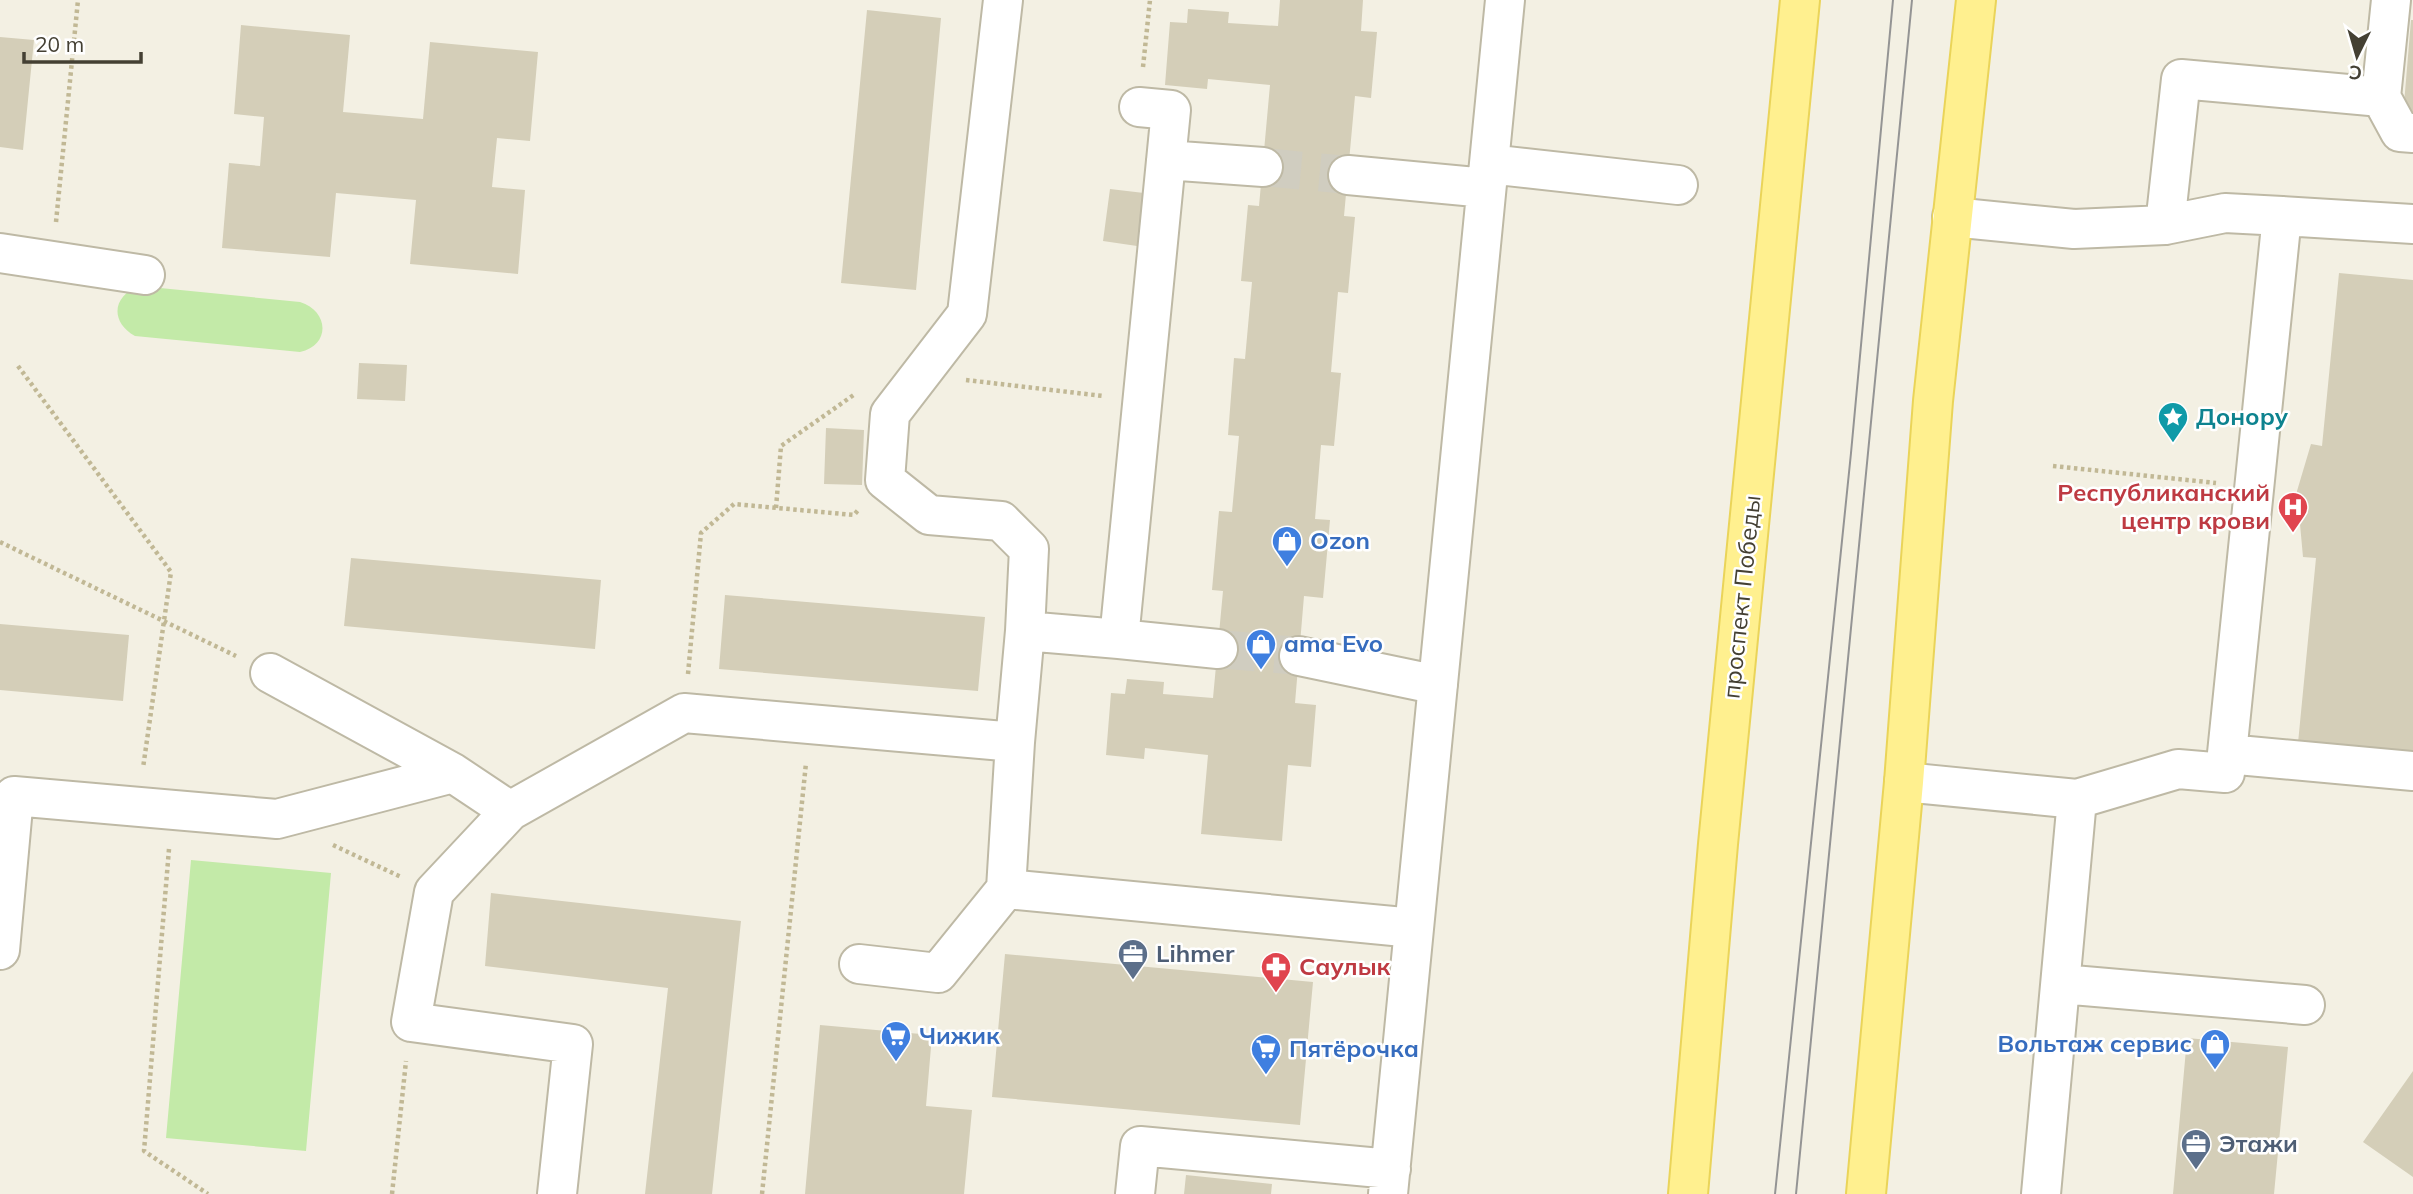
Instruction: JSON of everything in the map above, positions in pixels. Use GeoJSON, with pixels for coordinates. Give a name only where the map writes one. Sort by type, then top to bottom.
{"type":"FeatureCollection","features":[{"type":"Feature","properties":{"kind":"main road","name":"проспект Победы"},"geometry":{"type":"LineString","coordinates":[[1688,1194],[1718,844],[1800,0]]}},
{"type":"Feature","properties":{"kind":"main road"},"geometry":{"type":"LineString","coordinates":[[1866,1194],[1904,782],[1933,401],[1976,0]]}},
{"type":"Feature","properties":{"kind":"lane"},"geometry":{"type":"LineString","coordinates":[[859,964],[937,973],[1006,889],[1029,549],[1000,521],[929,515],[885,480],[890,414],[967,314],[1003,0]]}},
{"type":"Feature","properties":{"kind":"lane"},"geometry":{"type":"LineString","coordinates":[[1135,1194],[1140,1146],[1390,1181],[1503,0]]}},
{"type":"Feature","properties":{"kind":"lane"},"geometry":{"type":"LineString","coordinates":[[2390,0],[2381,97],[2400,132],[2413,133]]}},
{"type":"Feature","properties":{"kind":"lane"},"geometry":{"type":"LineString","coordinates":[[2165,225],[2181,79],[2381,97]]}},
{"type":"Feature","properties":{"kind":"lane"},"geometry":{"type":"LineString","coordinates":[[1119,639],[1171,110],[1139,107]]}},
{"type":"Feature","properties":{"kind":"lane"},"geometry":{"type":"LineString","coordinates":[[1166,160],[1263,167]]}},
{"type":"Feature","properties":{"kind":"lane"},"geometry":{"type":"LineString","coordinates":[[1348,175],[1488,176],[1678,185]]}},
{"type":"Feature","properties":{"kind":"lane"},"geometry":{"type":"LineString","coordinates":[[1952,217],[2074,229],[2165,225],[2225,213],[2413,224]]}},
{"type":"Feature","properties":{"kind":"lane"},"geometry":{"type":"LineString","coordinates":[[1904,782],[2077,799],[2178,769],[2225,773],[2282,216]]}},
{"type":"Feature","properties":{"kind":"lane"},"geometry":{"type":"LineString","coordinates":[[0,253],[145,275]]}},
{"type":"Feature","properties":{"kind":"lane"},"geometry":{"type":"LineString","coordinates":[[1025,631],[1218,649]]}},
{"type":"Feature","properties":{"kind":"lane"},"geometry":{"type":"LineString","coordinates":[[1299,656],[1438,685]]}},
{"type":"Feature","properties":{"kind":"lane"},"geometry":{"type":"LineString","coordinates":[[270,673],[453,773],[510,811]]}},
{"type":"Feature","properties":{"kind":"lane"},"geometry":{"type":"LineString","coordinates":[[557,1194],[573,1044],[411,1022],[433,892],[510,811],[684,713],[1015,742]]}},
{"type":"Feature","properties":{"kind":"lane"},"geometry":{"type":"LineString","coordinates":[[2227,754],[2413,771]]}},
{"type":"Feature","properties":{"kind":"lane"},"geometry":{"type":"LineString","coordinates":[[0,950],[14,796],[277,819],[453,773]]}},
{"type":"Feature","properties":{"kind":"lane"},"geometry":{"type":"LineString","coordinates":[[2041,1194],[2077,799]]}},
{"type":"Feature","properties":{"kind":"lane"},"geometry":{"type":"LineString","coordinates":[[1006,889],[1414,928]]}},
{"type":"Feature","properties":{"kind":"lane"},"geometry":{"type":"LineString","coordinates":[[2061,984],[2305,1005]]}},
{"type":"Feature","properties":{"kind":"path"},"geometry":{"type":"LineString","coordinates":[[52,261],[78,0]]}},
{"type":"Feature","properties":{"kind":"path"},"geometry":{"type":"LineString","coordinates":[[1139,107],[1150,0]]}},
{"type":"Feature","properties":{"kind":"path"},"geometry":{"type":"LineString","coordinates":[[18,366],[171,572],[164,620],[155,808],[144,1151],[208,1194]]}},
{"type":"Feature","properties":{"kind":"path"},"geometry":{"type":"LineString","coordinates":[[920,375],[1143,401]]}},
{"type":"Feature","properties":{"kind":"path"},"geometry":{"type":"LineString","coordinates":[[2053,466],[2253,487]]}},
{"type":"Feature","properties":{"kind":"path"},"geometry":{"type":"LineString","coordinates":[[684,713],[701,533],[734,504],[854,515],[885,480]]}},
{"type":"Feature","properties":{"kind":"path"},"geometry":{"type":"LineString","coordinates":[[0,542],[270,673]]}},
{"type":"Feature","properties":{"kind":"path"},"geometry":{"type":"LineString","coordinates":[[762,1194],[810,724]]}},
{"type":"Feature","properties":{"kind":"path"},"geometry":{"type":"LineString","coordinates":[[277,819],[433,892]]}},
{"type":"Feature","properties":{"kind":"path"},"geometry":{"type":"LineString","coordinates":[[391,1194],[411,1022]]}},
{"type":"Feature","properties":{"kind":"green space"},"geometry":{"type":"Polygon","coordinates":[[[140,286],[300,302],[317,313],[321,320],[321,335],[310,348],[300,352],[135,336],[121,323],[118,309],[124,295],[140,286]]]}},
{"type":"Feature","properties":{"kind":"green space"},"geometry":{"type":"Polygon","coordinates":[[[191,860],[331,873],[306,1151],[166,1138],[191,860]]]}},
{"type":"Feature","properties":{"kind":"building"},"geometry":{"type":"Polygon","coordinates":[[[1280,0],[1363,0],[1361,31],[1377,32],[1371,98],[1355,96],[1344,216],[1355,217],[1348,293],[1338,292],[1331,372],[1341,373],[1334,446],[1321,445],[1315,519],[1330,520],[1323,598],[1304,596],[1295,703],[1316,705],[1311,767],[1288,765],[1282,841],[1201,834],[1208,755],[1145,748],[1144,759],[1106,755],[1111,693],[1125,694],[1127,679],[1164,682],[1163,694],[1213,698],[1223,591],[1212,590],[1219,511],[1232,512],[1239,436],[1228,435],[1234,358],[1245,359],[1252,282],[1241,281],[1248,205],[1259,206],[1270,85],[1208,79],[1207,89],[1165,85],[1170,22],[1187,23],[1188,9],[1229,12],[1228,23],[1278,26],[1280,0]]]}},
{"type":"Feature","properties":{"kind":"building"},"geometry":{"type":"Polygon","coordinates":[[[867,10],[941,18],[916,290],[841,283],[867,10]]]}},
{"type":"Feature","properties":{"kind":"building"},"geometry":{"type":"Polygon","coordinates":[[[2411,20],[2413,116],[2403,116],[2411,20]]]}},
{"type":"Feature","properties":{"kind":"building"},"geometry":{"type":"Polygon","coordinates":[[[241,25],[350,35],[343,112],[423,119],[430,42],[538,52],[530,141],[497,138],[492,187],[525,190],[518,274],[410,264],[416,200],[336,193],[330,257],[222,248],[229,163],[260,166],[264,117],[234,114],[241,25]]]}},
{"type":"Feature","properties":{"kind":"building"},"geometry":{"type":"Polygon","coordinates":[[[0,37],[34,40],[23,150],[0,147],[0,37]]]}},
{"type":"Feature","properties":{"kind":"building"},"geometry":{"type":"Polygon","coordinates":[[[1110,189],[1144,193],[1137,246],[1103,241],[1110,189]]]}},
{"type":"Feature","properties":{"kind":"building"},"geometry":{"type":"Polygon","coordinates":[[[2339,273],[2413,280],[2413,753],[2298,743],[2316,558],[2303,557],[2297,491],[2311,444],[2322,446],[2339,273]]]}},
{"type":"Feature","properties":{"kind":"building"},"geometry":{"type":"Polygon","coordinates":[[[359,363],[407,365],[405,401],[357,399],[359,363]]]}},
{"type":"Feature","properties":{"kind":"building"},"geometry":{"type":"Polygon","coordinates":[[[826,428],[864,430],[862,485],[824,484],[826,428]]]}},
{"type":"Feature","properties":{"kind":"building"},"geometry":{"type":"Polygon","coordinates":[[[351,558],[601,580],[595,649],[344,626],[351,558]]]}},
{"type":"Feature","properties":{"kind":"building"},"geometry":{"type":"Polygon","coordinates":[[[725,595],[985,617],[978,691],[719,669],[725,595]]]}},
{"type":"Feature","properties":{"kind":"building"},"geometry":{"type":"Polygon","coordinates":[[[0,624],[129,635],[123,701],[0,690],[0,624]]]}},
{"type":"Feature","properties":{"kind":"building"},"geometry":{"type":"Polygon","coordinates":[[[491,893],[741,921],[712,1194],[645,1194],[668,988],[485,966],[491,893]]]}},
{"type":"Feature","properties":{"kind":"building"},"geometry":{"type":"Polygon","coordinates":[[[1005,954],[1313,982],[1300,1125],[992,1097],[1005,954]]]}},
{"type":"Feature","properties":{"kind":"building"},"geometry":{"type":"Polygon","coordinates":[[[820,1025],[932,1035],[926,1106],[972,1110],[964,1194],[805,1194],[820,1025]]]}},
{"type":"Feature","properties":{"kind":"building"},"geometry":{"type":"Polygon","coordinates":[[[2187,1038],[2288,1047],[2274,1194],[2173,1194],[2187,1038]]]}},
{"type":"Feature","properties":{"kind":"building"},"geometry":{"type":"Polygon","coordinates":[[[2413,1071],[2413,1177],[2363,1142],[2413,1071]]]}},
{"type":"Feature","properties":{"kind":"building"},"geometry":{"type":"Polygon","coordinates":[[[1186,1175],[1272,1184],[1271,1194],[1184,1194],[1186,1175]]]}},
{"type":"Feature","properties":{"kind":"tunnel"},"geometry":{"type":"LineString","coordinates":[[1263,167],[1348,175]]}},
{"type":"Feature","properties":{"kind":"tunnel"},"geometry":{"type":"LineString","coordinates":[[1218,649],[1299,656]]}},
{"type":"Feature","properties":{"kind":"tram line"},"geometry":{"type":"LineString","coordinates":[[1775,1194],[1851,453],[1893,0]]}},
{"type":"Feature","properties":{"kind":"tram line"},"geometry":{"type":"LineString","coordinates":[[1796,1194],[1912,0]]}},
{"type":"Feature","properties":{"kind":"place","name":"Донору"},"geometry":{"type":"Point","coordinates":[2173,444]}},
{"type":"Feature","properties":{"kind":"place","name":"Республиканский центр крови"},"geometry":{"type":"Point","coordinates":[2293,534]}},
{"type":"Feature","properties":{"kind":"place","name":"Ozon"},"geometry":{"type":"Point","coordinates":[1287,568]}},
{"type":"Feature","properties":{"kind":"place","name":"ama Evo"},"geometry":{"type":"Point","coordinates":[1261,671]}},
{"type":"Feature","properties":{"kind":"place","name":"Lihmer"},"geometry":{"type":"Point","coordinates":[1133,981]}},
{"type":"Feature","properties":{"kind":"place","name":"Саулык"},"geometry":{"type":"Point","coordinates":[1276,994]}},
{"type":"Feature","properties":{"kind":"place","name":"Чижик"},"geometry":{"type":"Point","coordinates":[896,1063]}},
{"type":"Feature","properties":{"kind":"place","name":"Вольтаж сервис"},"geometry":{"type":"Point","coordinates":[2215,1071]}},
{"type":"Feature","properties":{"kind":"place","name":"Пятёрочка"},"geometry":{"type":"Point","coordinates":[1266,1076]}},
{"type":"Feature","properties":{"kind":"place","name":"Этажи"},"geometry":{"type":"Point","coordinates":[2196,1171]}}]}
